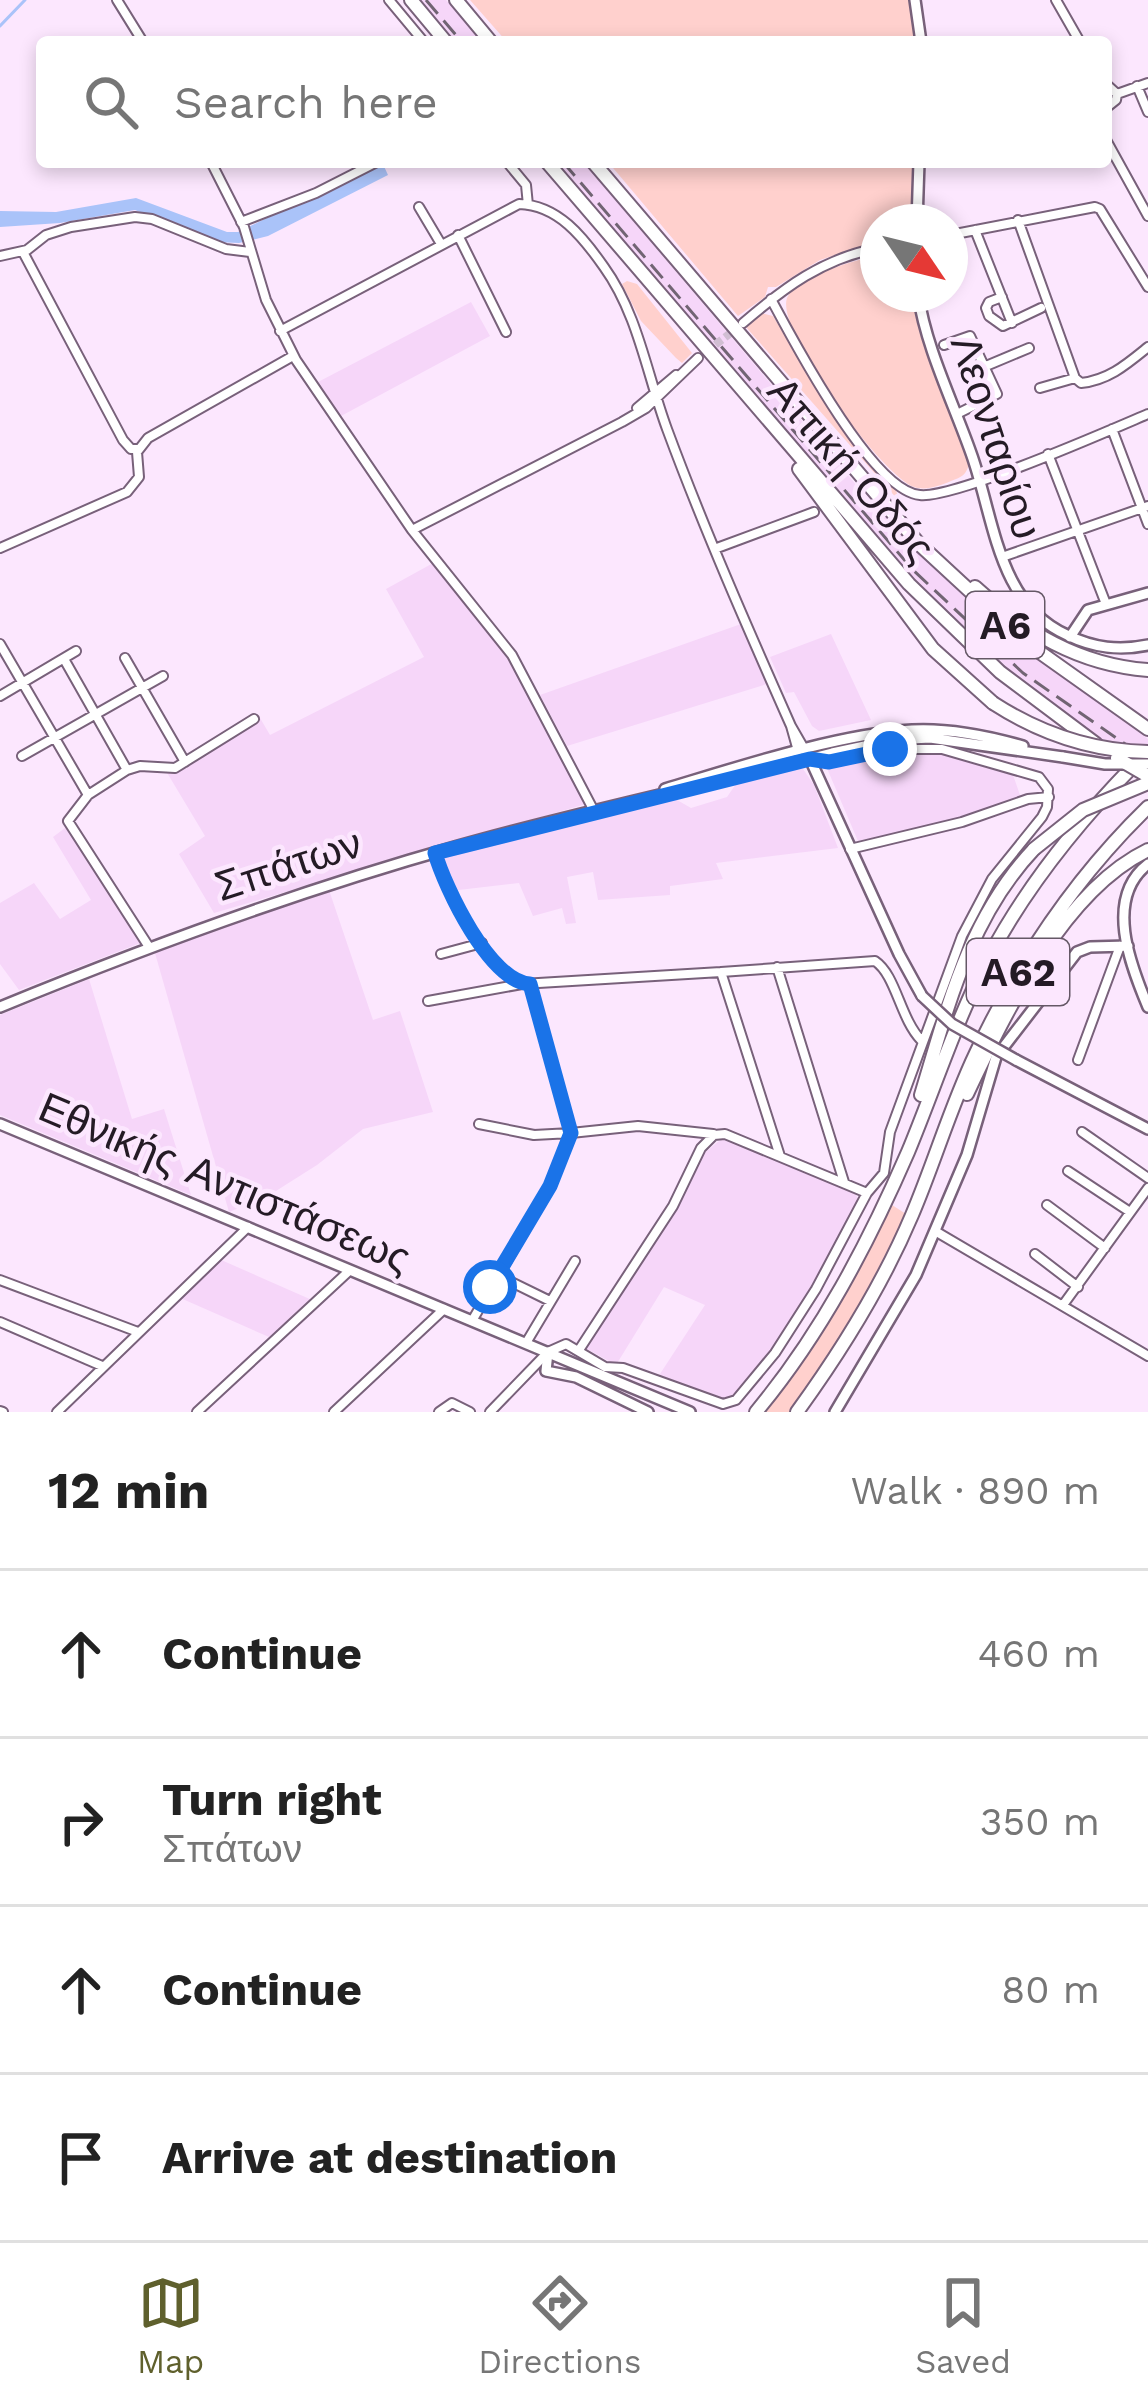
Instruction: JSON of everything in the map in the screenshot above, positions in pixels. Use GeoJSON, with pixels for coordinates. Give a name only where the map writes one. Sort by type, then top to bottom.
{"type":"FeatureCollection","features":[{"type":"Feature","properties":{"kind":"highway"},"geometry":{"type":"LineString","coordinates":[[410,0],[441,36]]}},
{"type":"Feature","properties":{"kind":"highway"},"geometry":{"type":"LineString","coordinates":[[456,0],[486,36]]}},
{"type":"Feature","properties":{"kind":"highway","name":"Αττική Οδός"},"geometry":{"type":"LineString","coordinates":[[552,168],[730,380],[942,619],[1024,692],[1148,780]]}},
{"type":"Feature","properties":{"kind":"highway","name":"Αττική Οδός"},"geometry":{"type":"LineString","coordinates":[[598,168],[919,544],[989,611],[1075,681],[1146,728]]}},
{"type":"Feature","properties":{"kind":"highway"},"geometry":{"type":"LineString","coordinates":[[730,380],[933,649],[993,703],[1064,739],[1148,752]]}},
{"type":"Feature","properties":{"kind":"highway"},"geometry":{"type":"LineString","coordinates":[[862,479],[971,584],[1037,635],[1084,658],[1148,670]]}},
{"type":"Feature","properties":{"kind":"highway","name":"Α62"},"geometry":{"type":"LineString","coordinates":[[756,1412],[837,1296],[887,1196],[961,1016],[1007,924],[1074,832],[1148,752]]}},
{"type":"Feature","properties":{"kind":"highway"},"geometry":{"type":"LineString","coordinates":[[887,1196],[976,930],[1010,874],[1084,810],[1148,780]]}},
{"type":"Feature","properties":{"kind":"highway","name":"Α62"},"geometry":{"type":"LineString","coordinates":[[797,1412],[875,1292],[973,1058],[1021,968],[1079,882],[1148,807]]}},
{"type":"Feature","properties":{"kind":"highway"},"geometry":{"type":"LineString","coordinates":[[932,1165],[997,1035],[1065,924],[1100,881],[1148,850]]}},
{"type":"Feature","properties":{"kind":"street"},"geometry":{"type":"LineString","coordinates":[[117,0],[139,36]]}},
{"type":"Feature","properties":{"kind":"street"},"geometry":{"type":"LineString","coordinates":[[389,0],[419,36]]}},
{"type":"Feature","properties":{"kind":"street"},"geometry":{"type":"LineString","coordinates":[[915,0],[920,36]]}},
{"type":"Feature","properties":{"kind":"street"},"geometry":{"type":"LineString","coordinates":[[1056,0],[1077,36]]}},
{"type":"Feature","properties":{"kind":"street"},"geometry":{"type":"LineString","coordinates":[[1117,94],[1148,83]]}},
{"type":"Feature","properties":{"kind":"street"},"geometry":{"type":"LineString","coordinates":[[1137,86],[1148,112]]}},
{"type":"Feature","properties":{"kind":"street"},"geometry":{"type":"LineString","coordinates":[[1112,89],[1117,94]]}},
{"type":"Feature","properties":{"kind":"street"},"geometry":{"type":"LineString","coordinates":[[1112,103],[1117,94]]}},
{"type":"Feature","properties":{"kind":"street"},"geometry":{"type":"LineString","coordinates":[[1112,151],[1148,216]]}},
{"type":"Feature","properties":{"kind":"street"},"geometry":{"type":"LineString","coordinates":[[214,168],[242,225],[293,356],[412,530],[512,655],[599,809]]}},
{"type":"Feature","properties":{"kind":"street"},"geometry":{"type":"LineString","coordinates":[[242,225],[365,168]]}},
{"type":"Feature","properties":{"kind":"street"},"geometry":{"type":"LineString","coordinates":[[512,168],[526,185],[528,205]]}},
{"type":"Feature","properties":{"kind":"street"},"geometry":{"type":"LineString","coordinates":[[918,204],[919,168]]}},
{"type":"Feature","properties":{"kind":"street"},"geometry":{"type":"LineString","coordinates":[[280,332],[519,204],[546,208],[560,218],[605,268],[628,310],[716,548],[791,726],[922,996],[952,1024],[1148,1130]]}},
{"type":"Feature","properties":{"kind":"street"},"geometry":{"type":"LineString","coordinates":[[968,231],[1095,206],[1148,287]]}},
{"type":"Feature","properties":{"kind":"street"},"geometry":{"type":"LineString","coordinates":[[419,207],[441,244]]}},
{"type":"Feature","properties":{"kind":"street"},"geometry":{"type":"LineString","coordinates":[[0,256],[22,252],[56,231],[134,217],[152,219],[226,249],[249,249]]}},
{"type":"Feature","properties":{"kind":"street"},"geometry":{"type":"LineString","coordinates":[[1018,220],[1075,378]]}},
{"type":"Feature","properties":{"kind":"street"},"geometry":{"type":"LineString","coordinates":[[975,230],[1012,322]]}},
{"type":"Feature","properties":{"kind":"street"},"geometry":{"type":"LineString","coordinates":[[458,236],[506,332]]}},
{"type":"Feature","properties":{"kind":"street"},"geometry":{"type":"LineString","coordinates":[[22,252],[123,440],[138,449]]}},
{"type":"Feature","properties":{"kind":"street"},"geometry":{"type":"LineString","coordinates":[[743,323],[812,269],[860,252]]}},
{"type":"Feature","properties":{"kind":"street"},"geometry":{"type":"LineString","coordinates":[[1002,297],[989,302],[989,316],[1003,326],[1041,308]]}},
{"type":"Feature","properties":{"kind":"street"},"geometry":{"type":"LineString","coordinates":[[771,299],[825,399],[897,483],[912,493],[927,496],[981,480],[1148,414]]}},
{"type":"Feature","properties":{"kind":"street","name":"Λεονταρίου"},"geometry":{"type":"LineString","coordinates":[[924,312],[1002,557],[1024,602],[1070,637],[1110,648],[1148,644]]}},
{"type":"Feature","properties":{"kind":"street"},"geometry":{"type":"LineString","coordinates":[[944,345],[970,336],[997,394],[957,413]]}},
{"type":"Feature","properties":{"kind":"street"},"geometry":{"type":"LineString","coordinates":[[1040,388],[1075,378],[1087,383],[1116,372],[1148,347]]}},
{"type":"Feature","properties":{"kind":"street"},"geometry":{"type":"LineString","coordinates":[[986,366],[1029,348]]}},
{"type":"Feature","properties":{"kind":"street"},"geometry":{"type":"LineString","coordinates":[[2,544],[127,492],[140,476],[138,449],[148,438],[293,356]]}},
{"type":"Feature","properties":{"kind":"street"},"geometry":{"type":"LineString","coordinates":[[412,530],[633,414],[698,358]]}},
{"type":"Feature","properties":{"kind":"street"},"geometry":{"type":"LineString","coordinates":[[1112,429],[1148,524]]}},
{"type":"Feature","properties":{"kind":"street"},"geometry":{"type":"LineString","coordinates":[[1048,454],[1106,604]]}},
{"type":"Feature","properties":{"kind":"street"},"geometry":{"type":"LineString","coordinates":[[1002,557],[1145,507]]}},
{"type":"Feature","properties":{"kind":"street"},"geometry":{"type":"LineString","coordinates":[[716,548],[814,512]]}},
{"type":"Feature","properties":{"kind":"street"},"geometry":{"type":"LineString","coordinates":[[1070,637],[1088,610],[1148,593]]}},
{"type":"Feature","properties":{"kind":"street"},"geometry":{"type":"LineString","coordinates":[[0,644],[88,795]]}},
{"type":"Feature","properties":{"kind":"street"},"geometry":{"type":"LineString","coordinates":[[0,696],[76,651]]}},
{"type":"Feature","properties":{"kind":"street"},"geometry":{"type":"LineString","coordinates":[[64,658],[127,770]]}},
{"type":"Feature","properties":{"kind":"street"},"geometry":{"type":"LineString","coordinates":[[125,658],[185,762]]}},
{"type":"Feature","properties":{"kind":"street"},"geometry":{"type":"LineString","coordinates":[[22,756],[163,676]]}},
{"type":"Feature","properties":{"kind":"street"},"geometry":{"type":"LineString","coordinates":[[148,947],[68,821],[88,795],[127,770],[175,768],[254,719]]}},
{"type":"Feature","properties":{"kind":"street","name":"Σπάτων"},"geometry":{"type":"LineString","coordinates":[[0,1007],[223,918],[435,853],[804,756],[930,737],[1106,764],[1148,764]]}},
{"type":"Feature","properties":{"kind":"street"},"geometry":{"type":"LineString","coordinates":[[490,1412],[548,1352],[566,1344],[605,1366],[732,1403],[790,1331],[886,1167],[890,1132],[921,1040],[974,909],[1010,854],[1042,817],[1049,797],[1039,776],[942,749],[906,747],[829,762],[804,756]]}},
{"type":"Feature","properties":{"kind":"street"},"geometry":{"type":"LineString","coordinates":[[850,849],[1049,797]]}},
{"type":"Feature","properties":{"kind":"street"},"geometry":{"type":"LineString","coordinates":[[435,853],[448,894],[482,943],[512,979],[526,984]]}},
{"type":"Feature","properties":{"kind":"street"},"geometry":{"type":"LineString","coordinates":[[1148,863],[1132,881],[1124,908],[1124,946],[1148,1006]]}},
{"type":"Feature","properties":{"kind":"street"},"geometry":{"type":"LineString","coordinates":[[1132,881],[1148,873]]}},
{"type":"Feature","properties":{"kind":"street"},"geometry":{"type":"LineString","coordinates":[[441,954],[482,943]]}},
{"type":"Feature","properties":{"kind":"street"},"geometry":{"type":"LineString","coordinates":[[1078,1060],[1124,946]]}},
{"type":"Feature","properties":{"kind":"street"},"geometry":{"type":"LineString","coordinates":[[835,1412],[903,1301],[935,1232],[967,1155],[1000,1050],[1077,952],[1124,946]]}},
{"type":"Feature","properties":{"kind":"street"},"geometry":{"type":"LineString","coordinates":[[428,1001],[526,984],[869,961],[880,964],[921,1040]]}},
{"type":"Feature","properties":{"kind":"street"},"geometry":{"type":"LineString","coordinates":[[777,967],[844,1184]]}},
{"type":"Feature","properties":{"kind":"street"},"geometry":{"type":"LineString","coordinates":[[721,972],[780,1156]]}},
{"type":"Feature","properties":{"kind":"street"},"geometry":{"type":"LineString","coordinates":[[472,1321],[555,1176],[571,1133],[526,984]]}},
{"type":"Feature","properties":{"kind":"street","name":"Εθνικής Αντιστάσεως"},"geometry":{"type":"LineString","coordinates":[[0,1124],[690,1412]]}},
{"type":"Feature","properties":{"kind":"street"},"geometry":{"type":"LineString","coordinates":[[479,1124],[534,1135],[638,1126],[725,1134],[867,1193]]}},
{"type":"Feature","properties":{"kind":"street"},"geometry":{"type":"LineString","coordinates":[[1082,1132],[1148,1178]]}},
{"type":"Feature","properties":{"kind":"street"},"geometry":{"type":"LineString","coordinates":[[579,1350],[673,1206],[701,1148],[714,1135]]}},
{"type":"Feature","properties":{"kind":"street"},"geometry":{"type":"LineString","coordinates":[[1068,1171],[1130,1212]]}},
{"type":"Feature","properties":{"kind":"street"},"geometry":{"type":"LineString","coordinates":[[1064,1305],[1148,1188]]}},
{"type":"Feature","properties":{"kind":"street"},"geometry":{"type":"LineString","coordinates":[[1047,1205],[1105,1248]]}},
{"type":"Feature","properties":{"kind":"street"},"geometry":{"type":"LineString","coordinates":[[57,1412],[248,1227]]}},
{"type":"Feature","properties":{"kind":"street"},"geometry":{"type":"LineString","coordinates":[[935,1232],[1148,1356]]}},
{"type":"Feature","properties":{"kind":"street"},"geometry":{"type":"LineString","coordinates":[[1035,1254],[1078,1287]]}},
{"type":"Feature","properties":{"kind":"street"},"geometry":{"type":"LineString","coordinates":[[526,1343],[574,1261]]}},
{"type":"Feature","properties":{"kind":"street"},"geometry":{"type":"LineString","coordinates":[[196,1412],[349,1271]]}},
{"type":"Feature","properties":{"kind":"street"},"geometry":{"type":"LineString","coordinates":[[497,1275],[550,1301]]}},
{"type":"Feature","properties":{"kind":"street"},"geometry":{"type":"LineString","coordinates":[[0,1280],[138,1332]]}},
{"type":"Feature","properties":{"kind":"street"},"geometry":{"type":"LineString","coordinates":[[334,1412],[444,1309]]}},
{"type":"Feature","properties":{"kind":"street"},"geometry":{"type":"LineString","coordinates":[[0,1322],[103,1366]]}},
{"type":"Feature","properties":{"kind":"street"},"geometry":{"type":"LineString","coordinates":[[548,1352],[546,1371],[576,1377],[647,1412]]}},
{"type":"Feature","properties":{"kind":"street"},"geometry":{"type":"LineString","coordinates":[[439,1412],[452,1403],[470,1412]]}},
{"type":"Feature","properties":{"kind":"shaded area"},"geometry":{"type":"Polygon","coordinates":[[[419,0],[446,0],[477,36],[449,36],[419,0]]]}},
{"type":"Feature","properties":{"kind":"shaded area"},"geometry":{"type":"Polygon","coordinates":[[[470,0],[909,0],[914,36],[502,36],[470,0]]]}},
{"type":"Feature","properties":{"kind":"shaded area"},"geometry":{"type":"Polygon","coordinates":[[[560,168],[588,168],[863,493],[929,563],[1013,639],[1148,739],[1148,747],[1104,743],[1030,687],[958,624],[879,540],[560,168]]]}},
{"type":"Feature","properties":{"kind":"shaded area"},"geometry":{"type":"Polygon","coordinates":[[[613,168],[916,168],[913,204],[860,204],[860,247],[820,260],[776,287],[768,287],[765,297],[738,316],[613,168]]]}},
{"type":"Feature","properties":{"kind":"shaded area"},"geometry":{"type":"Polygon","coordinates":[[[860,260],[860,312],[917,312],[969,464],[961,477],[923,488],[899,477],[857,431],[813,369],[788,315],[787,298],[802,283],[860,260]]]}},
{"type":"Feature","properties":{"kind":"shaded area"},"geometry":{"type":"Polygon","coordinates":[[[622,284],[637,284],[692,353],[682,363],[641,321],[622,284]]]}},
{"type":"Feature","properties":{"kind":"shaded area"},"geometry":{"type":"Polygon","coordinates":[[[471,302],[490,336],[341,416],[318,382],[471,302]]]}},
{"type":"Feature","properties":{"kind":"shaded area"},"geometry":{"type":"Polygon","coordinates":[[[761,313],[773,316],[831,412],[896,490],[899,501],[745,326],[761,313]]]}},
{"type":"Feature","properties":{"kind":"shaded area"},"geometry":{"type":"Polygon","coordinates":[[[435,562],[495,635],[523,678],[586,804],[214,913],[179,854],[205,836],[166,771],[177,771],[260,718],[270,735],[424,657],[386,589],[435,562]]]}},
{"type":"Feature","properties":{"kind":"shaded area"},"geometry":{"type":"Polygon","coordinates":[[[741,624],[767,684],[567,746],[540,695],[741,624]]]}},
{"type":"Feature","properties":{"kind":"shaded area"},"geometry":{"type":"Polygon","coordinates":[[[831,634],[871,720],[819,731],[794,692],[786,693],[770,657],[831,634]]]}},
{"type":"Feature","properties":{"kind":"shaded area"},"geometry":{"type":"Polygon","coordinates":[[[910,749],[956,754],[1012,772],[1021,798],[956,820],[858,841],[826,766],[910,749]]]}},
{"type":"Feature","properties":{"kind":"shaded area"},"geometry":{"type":"Polygon","coordinates":[[[803,769],[814,785],[838,848],[716,863],[723,879],[670,886],[670,895],[598,900],[593,872],[567,877],[576,923],[566,924],[562,908],[533,916],[519,883],[450,891],[439,856],[670,796],[691,808],[727,797],[738,781],[803,769]]]}},
{"type":"Feature","properties":{"kind":"shaded area"},"geometry":{"type":"Polygon","coordinates":[[[69,825],[143,942],[19,990],[0,964],[0,903],[34,883],[60,919],[91,900],[53,837],[69,825]]]}},
{"type":"Feature","properties":{"kind":"shaded area"},"geometry":{"type":"Polygon","coordinates":[[[329,890],[373,1020],[400,1011],[433,1112],[363,1129],[268,1196],[229,1212],[155,953],[218,926],[329,890]]]}},
{"type":"Feature","properties":{"kind":"shaded area"},"geometry":{"type":"Polygon","coordinates":[[[89,979],[132,1119],[164,1109],[191,1195],[0,1115],[0,1015],[89,979]]]}},
{"type":"Feature","properties":{"kind":"shaded area"},"geometry":{"type":"Polygon","coordinates":[[[724,1137],[855,1192],[859,1202],[786,1333],[744,1390],[722,1402],[658,1377],[705,1305],[664,1287],[616,1365],[587,1345],[682,1200],[703,1154],[724,1137]]]}},
{"type":"Feature","properties":{"kind":"shaded area"},"geometry":{"type":"Polygon","coordinates":[[[892,1205],[906,1214],[854,1316],[789,1412],[766,1412],[834,1312],[892,1205]]]}},
{"type":"Feature","properties":{"kind":"shaded area"},"geometry":{"type":"Polygon","coordinates":[[[219,1259],[312,1300],[269,1337],[178,1297],[219,1259]]]}},
{"type":"Feature","properties":{"kind":"water"},"geometry":{"type":"Polygon","coordinates":[[[370,168],[385,168],[388,175],[268,236],[239,243],[215,242],[135,210],[0,227],[0,211],[56,212],[136,198],[238,232],[370,168]]]}},
{"type":"Feature","properties":{"kind":"waterway"},"geometry":{"type":"LineString","coordinates":[[0,26],[25,0]]}},
{"type":"Feature","properties":{"kind":"tunnel"},"geometry":{"type":"LineString","coordinates":[[706,352],[737,328]]}},
{"type":"Feature","properties":{"kind":"railway"},"geometry":{"type":"LineString","coordinates":[[426,0],[457,36]]}},
{"type":"Feature","properties":{"kind":"railway"},"geometry":{"type":"LineString","coordinates":[[568,168],[913,570],[1023,673],[1148,760]]}},
{"type":"Feature","properties":{"kind":"route"},"geometry":{"type":"LineString","coordinates":[[490,1287],[550,1186],[571,1133],[530,984],[512,979],[464,919],[448,894],[435,853],[810,759],[829,762],[890,749]]}}]}
